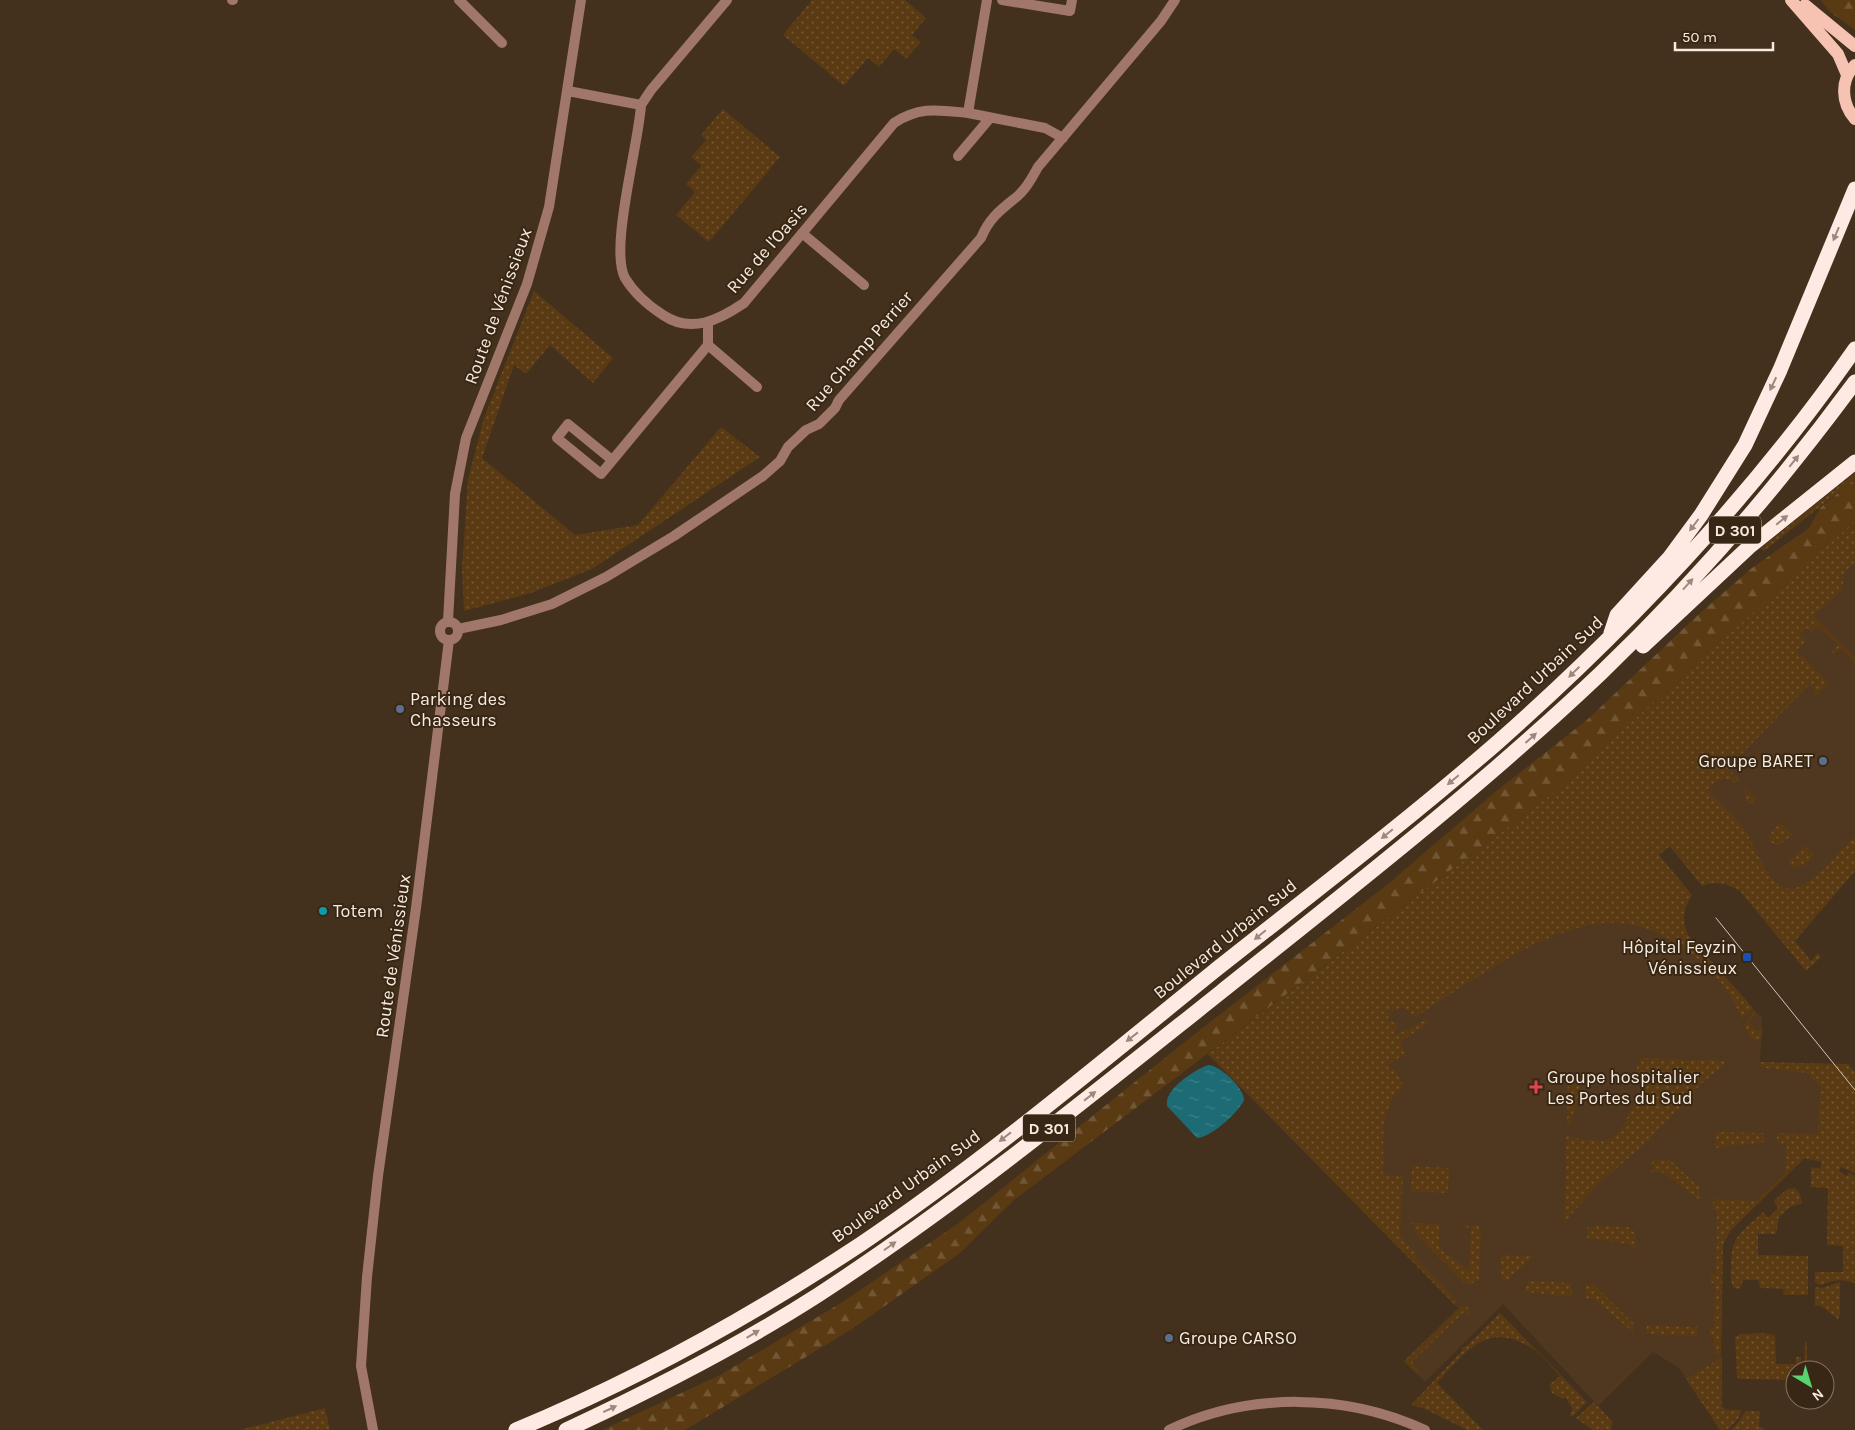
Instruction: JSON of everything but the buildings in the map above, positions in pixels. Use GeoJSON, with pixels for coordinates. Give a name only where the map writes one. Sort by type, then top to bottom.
{"type":"FeatureCollection","features":[{"type":"Feature","properties":{"kind":"highway"},"geometry":{"type":"LineString","coordinates":[[1609,638],[1617,615],[1670,557],[1701,515],[1745,445],[1780,370],[1855,189]]}},
{"type":"Feature","properties":{"kind":"highway","name":"Boulevard Urbain Sud"},"geometry":{"type":"LineString","coordinates":[[516,1430],[626,1381],[707,1338],[791,1289],[864,1242],[945,1183],[1425,804],[1505,735],[1609,638],[1684,559],[1794,430],[1855,349]]}},
{"type":"Feature","properties":{"kind":"highway","name":"D 301"},"geometry":{"type":"LineString","coordinates":[[566,1430],[648,1392],[814,1298],[965,1194],[1400,849],[1494,771],[1605,670],[1675,599],[1761,501],[1855,382]]}},
{"type":"Feature","properties":{"kind":"highway"},"geometry":{"type":"LineString","coordinates":[[1605,670],[1630,659],[1715,577],[1855,462]]}},
{"type":"Feature","properties":{"kind":"main road"},"geometry":{"type":"LineString","coordinates":[[1792,0],[1838,54],[1847,75]]}},
{"type":"Feature","properties":{"kind":"main road"},"geometry":{"type":"LineString","coordinates":[[1799,0],[1855,46]]}},
{"type":"Feature","properties":{"kind":"main road"},"geometry":{"type":"LineString","coordinates":[[1855,65],[1847,75],[1844,88],[1845,101],[1855,118]]}},
{"type":"Feature","properties":{"kind":"street"},"geometry":{"type":"LineString","coordinates":[[459,0],[470,5],[502,43]]}},
{"type":"Feature","properties":{"kind":"street","name":"Route de Vénissieux"},"geometry":{"type":"LineString","coordinates":[[448,621],[455,494],[466,438],[526,284],[549,207],[581,0]]}},
{"type":"Feature","properties":{"kind":"street","name":"Rue de l'Oasis"},"geometry":{"type":"LineString","coordinates":[[727,0],[651,90],[642,105],[619,241],[624,277],[648,306],[669,319],[690,324],[708,323],[723,318],[744,303],[894,123],[910,113],[928,109],[968,113],[1045,128],[1063,138]]}},
{"type":"Feature","properties":{"kind":"street"},"geometry":{"type":"LineString","coordinates":[[968,113],[987,0]]}},
{"type":"Feature","properties":{"kind":"street"},"geometry":{"type":"LineString","coordinates":[[1002,0],[1032,2],[1070,10],[1072,0]]}},
{"type":"Feature","properties":{"kind":"street","name":"Rue Champ Perrier"},"geometry":{"type":"LineString","coordinates":[[458,629],[501,620],[552,604],[606,577],[674,536],[763,476],[780,461],[788,447],[806,430],[819,424],[835,408],[839,400],[981,238],[985,228],[1004,205],[1015,199],[1028,184],[1038,167],[1161,21],[1175,0]]}},
{"type":"Feature","properties":{"kind":"street"},"geometry":{"type":"LineString","coordinates":[[568,91],[642,105]]}},
{"type":"Feature","properties":{"kind":"street"},"geometry":{"type":"LineString","coordinates":[[958,156],[990,118]]}},
{"type":"Feature","properties":{"kind":"street"},"geometry":{"type":"LineString","coordinates":[[802,233],[864,284]]}},
{"type":"Feature","properties":{"kind":"street"},"geometry":{"type":"LineString","coordinates":[[612,460],[568,424],[556,438],[601,474],[708,345],[708,323]]}},
{"type":"Feature","properties":{"kind":"street"},"geometry":{"type":"LineString","coordinates":[[708,345],[757,387]]}},
{"type":"Feature","properties":{"kind":"street"},"geometry":{"type":"LineString","coordinates":[[448,621],[455,623],[458,629],[456,637],[449,640],[442,638],[439,632],[441,625],[448,621]]}},
{"type":"Feature","properties":{"kind":"street","name":"Route de Vénissieux"},"geometry":{"type":"LineString","coordinates":[[373,1430],[361,1366],[367,1277],[378,1176],[419,888],[449,640]]}},
{"type":"Feature","properties":{"kind":"street"},"geometry":{"type":"LineString","coordinates":[[1169,1430],[1184,1423],[1243,1405],[1282,1402],[1352,1407],[1383,1414],[1425,1430]]}},
{"type":"Feature","properties":{"kind":"shaded area"},"geometry":{"type":"Polygon","coordinates":[[[1855,547],[1855,844],[1769,926],[1740,891],[1727,884],[1709,883],[1702,886],[1669,846],[1659,855],[1692,895],[1629,832],[1855,547]]]}},
{"type":"Feature","properties":{"kind":"shaded area","name":"Groupe hospitalier Les Portes du Sud"},"geometry":{"type":"Polygon","coordinates":[[[1547,799],[1762,1018],[1760,1062],[1807,1063],[1854,1111],[1731,1230],[1723,1244],[1721,1358],[1686,1379],[1679,1368],[1653,1352],[1598,1406],[1503,1304],[1425,1382],[1404,1361],[1458,1308],[1208,1054],[1547,799]]]}},
{"type":"Feature","properties":{"kind":"green space"},"geometry":{"type":"Polygon","coordinates":[[[812,0],[905,0],[926,18],[912,35],[921,42],[906,59],[894,49],[879,67],[868,58],[844,86],[783,35],[812,0]]]}},
{"type":"Feature","properties":{"kind":"green space"},"geometry":{"type":"Polygon","coordinates":[[[1821,0],[1855,0],[1855,30],[1829,11],[1821,0]]]}},
{"type":"Feature","properties":{"kind":"green space"},"geometry":{"type":"Polygon","coordinates":[[[723,109],[780,157],[709,242],[676,215],[695,192],[686,184],[701,166],[691,157],[706,140],[701,135],[723,109]]]}},
{"type":"Feature","properties":{"kind":"green space"},"geometry":{"type":"Polygon","coordinates":[[[534,291],[613,358],[593,383],[550,345],[526,374],[514,365],[482,458],[575,535],[638,525],[721,427],[760,457],[592,569],[531,593],[464,611],[462,569],[468,480],[484,418],[534,291]]]}},
{"type":"Feature","properties":{"kind":"green space"},"geometry":{"type":"Polygon","coordinates":[[[1855,473],[1855,479],[1764,551],[1760,549],[1855,473]]]}},
{"type":"Feature","properties":{"kind":"green space"},"geometry":{"type":"Polygon","coordinates":[[[1855,479],[1855,521],[1554,792],[1014,1200],[960,1253],[852,1329],[685,1430],[602,1430],[720,1375],[841,1303],[959,1223],[1191,1037],[1388,884],[1494,793],[1588,719],[1699,614],[1752,568],[1809,528],[1820,508],[1855,479]]]}},
{"type":"Feature","properties":{"kind":"green space"},"geometry":{"type":"Polygon","coordinates":[[[1855,521],[1855,562],[1843,574],[1843,589],[1814,616],[1855,657],[1855,662],[1841,649],[1834,654],[1832,651],[1838,645],[1818,626],[1811,632],[1808,628],[1800,633],[1806,641],[1797,651],[1829,683],[1815,697],[1813,694],[1815,690],[1809,685],[1728,768],[1740,781],[1735,783],[1725,778],[1715,782],[1707,790],[1742,826],[1766,870],[1773,880],[1782,886],[1793,888],[1811,880],[1855,836],[1855,871],[1795,941],[1811,961],[1818,953],[1821,957],[1806,971],[1740,891],[1731,886],[1721,884],[1712,883],[1702,886],[1670,846],[1659,855],[1692,895],[1684,915],[1688,935],[1753,1008],[1742,1019],[1726,989],[1694,956],[1678,944],[1654,931],[1619,923],[1594,924],[1567,931],[1540,942],[1486,971],[1415,1017],[1402,1007],[1391,1012],[1387,1021],[1398,1023],[1396,1035],[1425,1020],[1429,1023],[1400,1042],[1406,1054],[1387,1065],[1390,1070],[1394,1068],[1404,1086],[1395,1095],[1386,1115],[1383,1139],[1383,1175],[1403,1176],[1400,1236],[1417,1254],[1416,1258],[1458,1302],[1455,1305],[1208,1054],[1554,792],[1681,672],[1855,521]]]}},
{"type":"Feature","properties":{"kind":"green space"},"geometry":{"type":"Polygon","coordinates":[[[1745,787],[1758,800],[1749,804],[1745,801],[1745,787]]]}},
{"type":"Feature","properties":{"kind":"green space"},"geometry":{"type":"Polygon","coordinates":[[[1780,822],[1793,835],[1777,846],[1769,841],[1769,835],[1780,822]]]}},
{"type":"Feature","properties":{"kind":"green space"},"geometry":{"type":"Polygon","coordinates":[[[1805,846],[1814,855],[1804,865],[1792,868],[1788,863],[1805,846]]]}},
{"type":"Feature","properties":{"kind":"green space"},"geometry":{"type":"Polygon","coordinates":[[[1755,1011],[1754,1017],[1749,1022],[1758,1032],[1762,1027],[1761,1042],[1749,1037],[1744,1024],[1755,1011]]]}},
{"type":"Feature","properties":{"kind":"green space"},"geometry":{"type":"Polygon","coordinates":[[[1640,1058],[1725,1061],[1725,1064],[1702,1083],[1646,1143],[1598,1184],[1564,1223],[1566,1136],[1602,1141],[1610,1139],[1617,1134],[1628,1117],[1643,1080],[1634,1076],[1640,1058]]]}},
{"type":"Feature","properties":{"kind":"green space"},"geometry":{"type":"Polygon","coordinates":[[[1759,1062],[1848,1064],[1855,1072],[1855,1173],[1841,1167],[1839,1171],[1847,1176],[1849,1172],[1855,1176],[1855,1283],[1838,1280],[1821,1285],[1815,1283],[1815,1272],[1843,1272],[1843,1246],[1827,1245],[1828,1188],[1811,1187],[1811,1167],[1820,1169],[1822,1162],[1804,1158],[1731,1230],[1723,1244],[1721,1354],[1715,1355],[1714,1338],[1709,1337],[1709,1328],[1714,1327],[1715,1283],[1711,1283],[1711,1274],[1716,1274],[1717,1213],[1713,1209],[1713,1199],[1756,1201],[1785,1174],[1787,1143],[1777,1144],[1777,1133],[1818,1134],[1820,1086],[1807,1073],[1759,1067],[1759,1062]]]}},
{"type":"Feature","properties":{"kind":"green space"},"geometry":{"type":"Polygon","coordinates":[[[1568,1075],[1583,1077],[1570,1125],[1567,1125],[1568,1075]]]}},
{"type":"Feature","properties":{"kind":"green space"},"geometry":{"type":"Polygon","coordinates":[[[1716,1132],[1764,1133],[1765,1142],[1715,1148],[1716,1132]]]}},
{"type":"Feature","properties":{"kind":"green space"},"geometry":{"type":"Polygon","coordinates":[[[1653,1159],[1670,1160],[1700,1188],[1700,1200],[1662,1172],[1651,1172],[1653,1159]]]}},
{"type":"Feature","properties":{"kind":"green space"},"geometry":{"type":"Polygon","coordinates":[[[1412,1166],[1449,1168],[1448,1193],[1411,1191],[1412,1166]]]}},
{"type":"Feature","properties":{"kind":"green space"},"geometry":{"type":"Polygon","coordinates":[[[1795,1188],[1800,1194],[1802,1203],[1790,1207],[1779,1217],[1776,1234],[1758,1234],[1758,1255],[1808,1256],[1808,1295],[1784,1295],[1783,1289],[1760,1288],[1758,1280],[1743,1280],[1740,1289],[1734,1288],[1731,1278],[1731,1257],[1738,1236],[1763,1212],[1768,1218],[1778,1208],[1774,1201],[1787,1189],[1795,1188]]]}},
{"type":"Feature","properties":{"kind":"green space"},"geometry":{"type":"Polygon","coordinates":[[[1412,1223],[1439,1224],[1439,1248],[1469,1270],[1471,1228],[1462,1227],[1462,1225],[1479,1225],[1481,1229],[1479,1280],[1469,1284],[1463,1282],[1416,1234],[1412,1223]]]}},
{"type":"Feature","properties":{"kind":"green space"},"geometry":{"type":"Polygon","coordinates":[[[1598,1226],[1629,1227],[1636,1235],[1636,1251],[1628,1244],[1587,1238],[1587,1228],[1598,1226]]]}},
{"type":"Feature","properties":{"kind":"green space"},"geometry":{"type":"Polygon","coordinates":[[[1500,1255],[1533,1256],[1505,1282],[1501,1277],[1500,1255]]]}},
{"type":"Feature","properties":{"kind":"green space"},"geometry":{"type":"Polygon","coordinates":[[[1529,1281],[1572,1283],[1572,1297],[1523,1292],[1529,1281]]]}},
{"type":"Feature","properties":{"kind":"green space"},"geometry":{"type":"Polygon","coordinates":[[[1840,1282],[1840,1314],[1838,1319],[1821,1306],[1815,1306],[1815,1287],[1822,1288],[1840,1282]]]}},
{"type":"Feature","properties":{"kind":"green space"},"geometry":{"type":"Polygon","coordinates":[[[1586,1284],[1593,1284],[1634,1324],[1633,1332],[1595,1300],[1585,1298],[1586,1284]]]}},
{"type":"Feature","properties":{"kind":"green space"},"geometry":{"type":"Polygon","coordinates":[[[1465,1304],[1469,1309],[1471,1318],[1464,1312],[1412,1362],[1418,1370],[1416,1373],[1404,1361],[1465,1304]]]}},
{"type":"Feature","properties":{"kind":"green space"},"geometry":{"type":"Polygon","coordinates":[[[1500,1313],[1587,1402],[1572,1417],[1570,1414],[1573,1411],[1566,1397],[1563,1399],[1552,1393],[1549,1385],[1560,1376],[1533,1349],[1503,1337],[1491,1338],[1479,1343],[1458,1360],[1437,1383],[1483,1430],[1467,1430],[1425,1409],[1411,1405],[1462,1351],[1462,1348],[1467,1346],[1500,1313]]]}},
{"type":"Feature","properties":{"kind":"green space"},"geometry":{"type":"Polygon","coordinates":[[[1647,1325],[1697,1327],[1697,1336],[1646,1334],[1647,1325]]]}},
{"type":"Feature","properties":{"kind":"green space"},"geometry":{"type":"Polygon","coordinates":[[[1763,1333],[1775,1335],[1776,1364],[1785,1364],[1785,1380],[1740,1379],[1737,1377],[1735,1338],[1740,1334],[1763,1333]]]}},
{"type":"Feature","properties":{"kind":"green space"},"geometry":{"type":"Polygon","coordinates":[[[1805,1342],[1807,1342],[1807,1360],[1804,1360],[1805,1342]]]}},
{"type":"Feature","properties":{"kind":"green space"},"geometry":{"type":"Polygon","coordinates":[[[1722,1357],[1722,1406],[1726,1410],[1742,1410],[1738,1419],[1727,1430],[1720,1430],[1686,1379],[1722,1357]]]}},
{"type":"Feature","properties":{"kind":"green space"},"geometry":{"type":"Polygon","coordinates":[[[1594,1402],[1612,1421],[1611,1430],[1593,1430],[1576,1418],[1594,1402]]]}},
{"type":"Feature","properties":{"kind":"green space"},"geometry":{"type":"Polygon","coordinates":[[[325,1408],[330,1430],[240,1430],[325,1408]]]}},
{"type":"Feature","properties":{"kind":"green space"},"geometry":{"type":"Polygon","coordinates":[[[1745,1411],[1760,1411],[1759,1427],[1763,1427],[1764,1430],[1731,1430],[1741,1419],[1745,1411]]]}},
{"type":"Feature","properties":{"kind":"water"},"geometry":{"type":"Polygon","coordinates":[[[1208,1065],[1225,1073],[1240,1089],[1244,1100],[1224,1124],[1209,1134],[1197,1138],[1167,1106],[1167,1100],[1170,1093],[1181,1081],[1208,1065]]]}},
{"type":"Feature","properties":{"kind":"tram line"},"geometry":{"type":"LineString","coordinates":[[1716,918],[1855,1090]]}},
{"type":"Feature","properties":{"kind":"place","name":"Parking des Chasseurs"},"geometry":{"type":"Point","coordinates":[400,709]}},
{"type":"Feature","properties":{"kind":"place","name":"Groupe BARET"},"geometry":{"type":"Point","coordinates":[1823,761]}},
{"type":"Feature","properties":{"kind":"place","name":"Totem"},"geometry":{"type":"Point","coordinates":[323,911]}},
{"type":"Feature","properties":{"kind":"place","name":"Hôpital Feyzin Vénissieux"},"geometry":{"type":"Point","coordinates":[1747,957]}},
{"type":"Feature","properties":{"kind":"place","name":"Groupe hospitalier Les Portes du Sud"},"geometry":{"type":"Point","coordinates":[1536,1087]}},
{"type":"Feature","properties":{"kind":"place","name":"Groupe CARSO"},"geometry":{"type":"Point","coordinates":[1169,1338]}}]}
